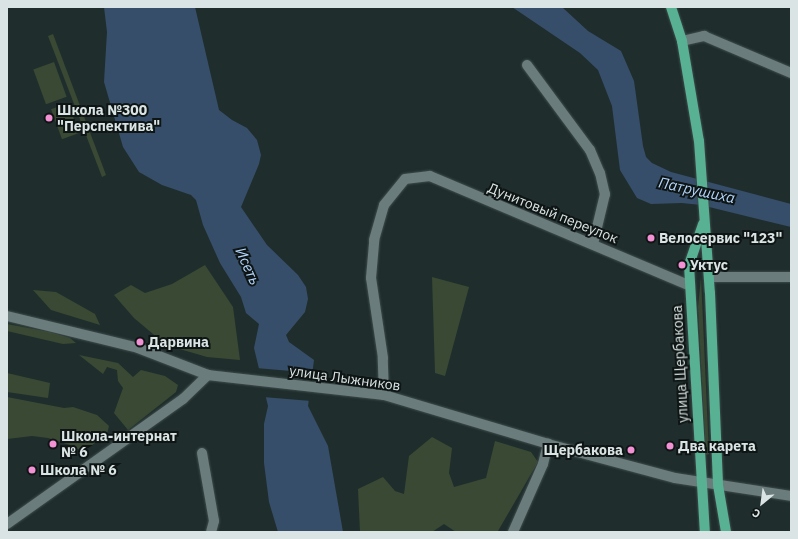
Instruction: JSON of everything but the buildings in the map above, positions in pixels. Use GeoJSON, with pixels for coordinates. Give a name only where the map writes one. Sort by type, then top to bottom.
{"type":"FeatureCollection","features":[{"type":"Feature","properties":{"kind":"main road","name":"улица Щербакова"},"geometry":{"type":"LineString","coordinates":[[671,7],[682,41],[699,141],[709,277],[718,485],[726,532]]}},
{"type":"Feature","properties":{"kind":"main road","name":"улица Щербакова"},"geometry":{"type":"LineString","coordinates":[[705,215],[689,265],[705,532]]}},
{"type":"Feature","properties":{"kind":"street"},"geometry":{"type":"LineString","coordinates":[[682,41],[704,36],[791,73]]}},
{"type":"Feature","properties":{"kind":"street"},"geometry":{"type":"LineString","coordinates":[[527,65],[590,150],[600,172],[606,194],[593,244]]}},
{"type":"Feature","properties":{"kind":"street","name":"Дунитовый переулок"},"geometry":{"type":"LineString","coordinates":[[384,396],[383,358],[372,278],[374,240],[384,205],[405,179],[430,176],[690,286]]}},
{"type":"Feature","properties":{"kind":"street"},"geometry":{"type":"LineString","coordinates":[[709,277],[791,277]]}},
{"type":"Feature","properties":{"kind":"street","name":"улица Лыжников"},"geometry":{"type":"LineString","coordinates":[[7,316],[138,348],[208,375],[384,396],[548,444],[701,483],[718,485]]}},
{"type":"Feature","properties":{"kind":"street"},"geometry":{"type":"LineString","coordinates":[[7,524],[183,399],[208,375]]}},
{"type":"Feature","properties":{"kind":"street"},"geometry":{"type":"LineString","coordinates":[[513,532],[543,464],[548,444]]}},
{"type":"Feature","properties":{"kind":"street"},"geometry":{"type":"LineString","coordinates":[[202,453],[214,521],[211,532]]}},
{"type":"Feature","properties":{"kind":"street"},"geometry":{"type":"LineString","coordinates":[[718,485],[791,496]]}},
{"type":"Feature","properties":{"kind":"green space"},"geometry":{"type":"Polygon","coordinates":[[[53,34],[106,175],[102,177],[48,36],[53,34]]]}},
{"type":"Feature","properties":{"kind":"green space"},"geometry":{"type":"Polygon","coordinates":[[[54,62],[67,97],[46,104],[33,70],[54,62]]]}},
{"type":"Feature","properties":{"kind":"green space"},"geometry":{"type":"Polygon","coordinates":[[[68,103],[79,133],[62,139],[51,109],[68,103]]]}},
{"type":"Feature","properties":{"kind":"green space"},"geometry":{"type":"Polygon","coordinates":[[[205,265],[233,307],[240,360],[207,357],[166,345],[134,318],[114,295],[131,285],[145,293],[172,284],[205,265]]]}},
{"type":"Feature","properties":{"kind":"green space"},"geometry":{"type":"Polygon","coordinates":[[[432,277],[469,287],[445,376],[435,373],[432,277]]]}},
{"type":"Feature","properties":{"kind":"green space"},"geometry":{"type":"Polygon","coordinates":[[[701,277],[709,454],[706,455],[698,307],[701,277]]]}},
{"type":"Feature","properties":{"kind":"green space"},"geometry":{"type":"Polygon","coordinates":[[[33,290],[56,292],[95,314],[100,325],[51,310],[33,290]]]}},
{"type":"Feature","properties":{"kind":"green space"},"geometry":{"type":"Polygon","coordinates":[[[7,324],[50,332],[70,338],[76,343],[63,344],[7,331],[7,324]]]}},
{"type":"Feature","properties":{"kind":"green space"},"geometry":{"type":"Polygon","coordinates":[[[79,355],[118,363],[133,377],[141,370],[165,376],[178,385],[176,392],[128,430],[114,413],[123,388],[118,381],[117,370],[107,367],[103,374],[79,355]]]}},
{"type":"Feature","properties":{"kind":"green space"},"geometry":{"type":"Polygon","coordinates":[[[7,373],[50,383],[48,398],[7,392],[7,373]]]}},
{"type":"Feature","properties":{"kind":"green space"},"geometry":{"type":"Polygon","coordinates":[[[7,397],[64,408],[73,407],[97,415],[109,426],[107,434],[83,452],[73,446],[48,438],[32,436],[7,439],[7,397]]]}},
{"type":"Feature","properties":{"kind":"green space"},"geometry":{"type":"Polygon","coordinates":[[[432,437],[452,448],[449,473],[454,487],[486,478],[495,441],[531,452],[538,462],[498,531],[456,532],[444,524],[432,532],[360,532],[358,489],[383,477],[395,491],[404,494],[409,456],[432,437]]]}},
{"type":"Feature","properties":{"kind":"water","name":"Исеть"},"geometry":{"type":"Polygon","coordinates":[[[104,7],[195,7],[219,110],[232,120],[247,128],[257,140],[261,155],[259,164],[241,207],[267,245],[298,275],[306,287],[308,299],[305,312],[286,335],[289,342],[314,360],[308,406],[328,446],[343,532],[278,532],[269,502],[264,463],[264,424],[268,406],[254,348],[259,324],[246,313],[241,297],[220,263],[203,225],[196,200],[191,195],[162,185],[139,172],[123,147],[104,82],[107,32],[104,7]]]}},
{"type":"Feature","properties":{"kind":"water","name":"Патрушиха"},"geometry":{"type":"Polygon","coordinates":[[[512,7],[562,7],[588,31],[621,51],[634,81],[643,146],[646,157],[652,163],[671,172],[791,204],[791,227],[701,205],[682,203],[651,204],[637,198],[620,170],[612,106],[598,70],[580,53],[512,7]]]}},
{"type":"Feature","properties":{"kind":"pier"},"geometry":{"type":"Polygon","coordinates":[[[256,368],[314,373],[311,401],[263,397],[256,368]]]}},
{"type":"Feature","properties":{"kind":"place","name":"Школа №300 \"Перспектива\""},"geometry":{"type":"Point","coordinates":[49,118]}},
{"type":"Feature","properties":{"kind":"place","name":"Велосервис \"123\""},"geometry":{"type":"Point","coordinates":[651,238]}},
{"type":"Feature","properties":{"kind":"place","name":"Уктус"},"geometry":{"type":"Point","coordinates":[682,265]}},
{"type":"Feature","properties":{"kind":"place","name":"Дарвина"},"geometry":{"type":"Point","coordinates":[140,342]}},
{"type":"Feature","properties":{"kind":"place","name":"Школа-интернат № 6"},"geometry":{"type":"Point","coordinates":[53,444]}},
{"type":"Feature","properties":{"kind":"place","name":"Два карета"},"geometry":{"type":"Point","coordinates":[670,446]}},
{"type":"Feature","properties":{"kind":"place","name":"Щербакова"},"geometry":{"type":"Point","coordinates":[631,450]}},
{"type":"Feature","properties":{"kind":"place","name":"Школа № 6"},"geometry":{"type":"Point","coordinates":[32,470]}}]}
